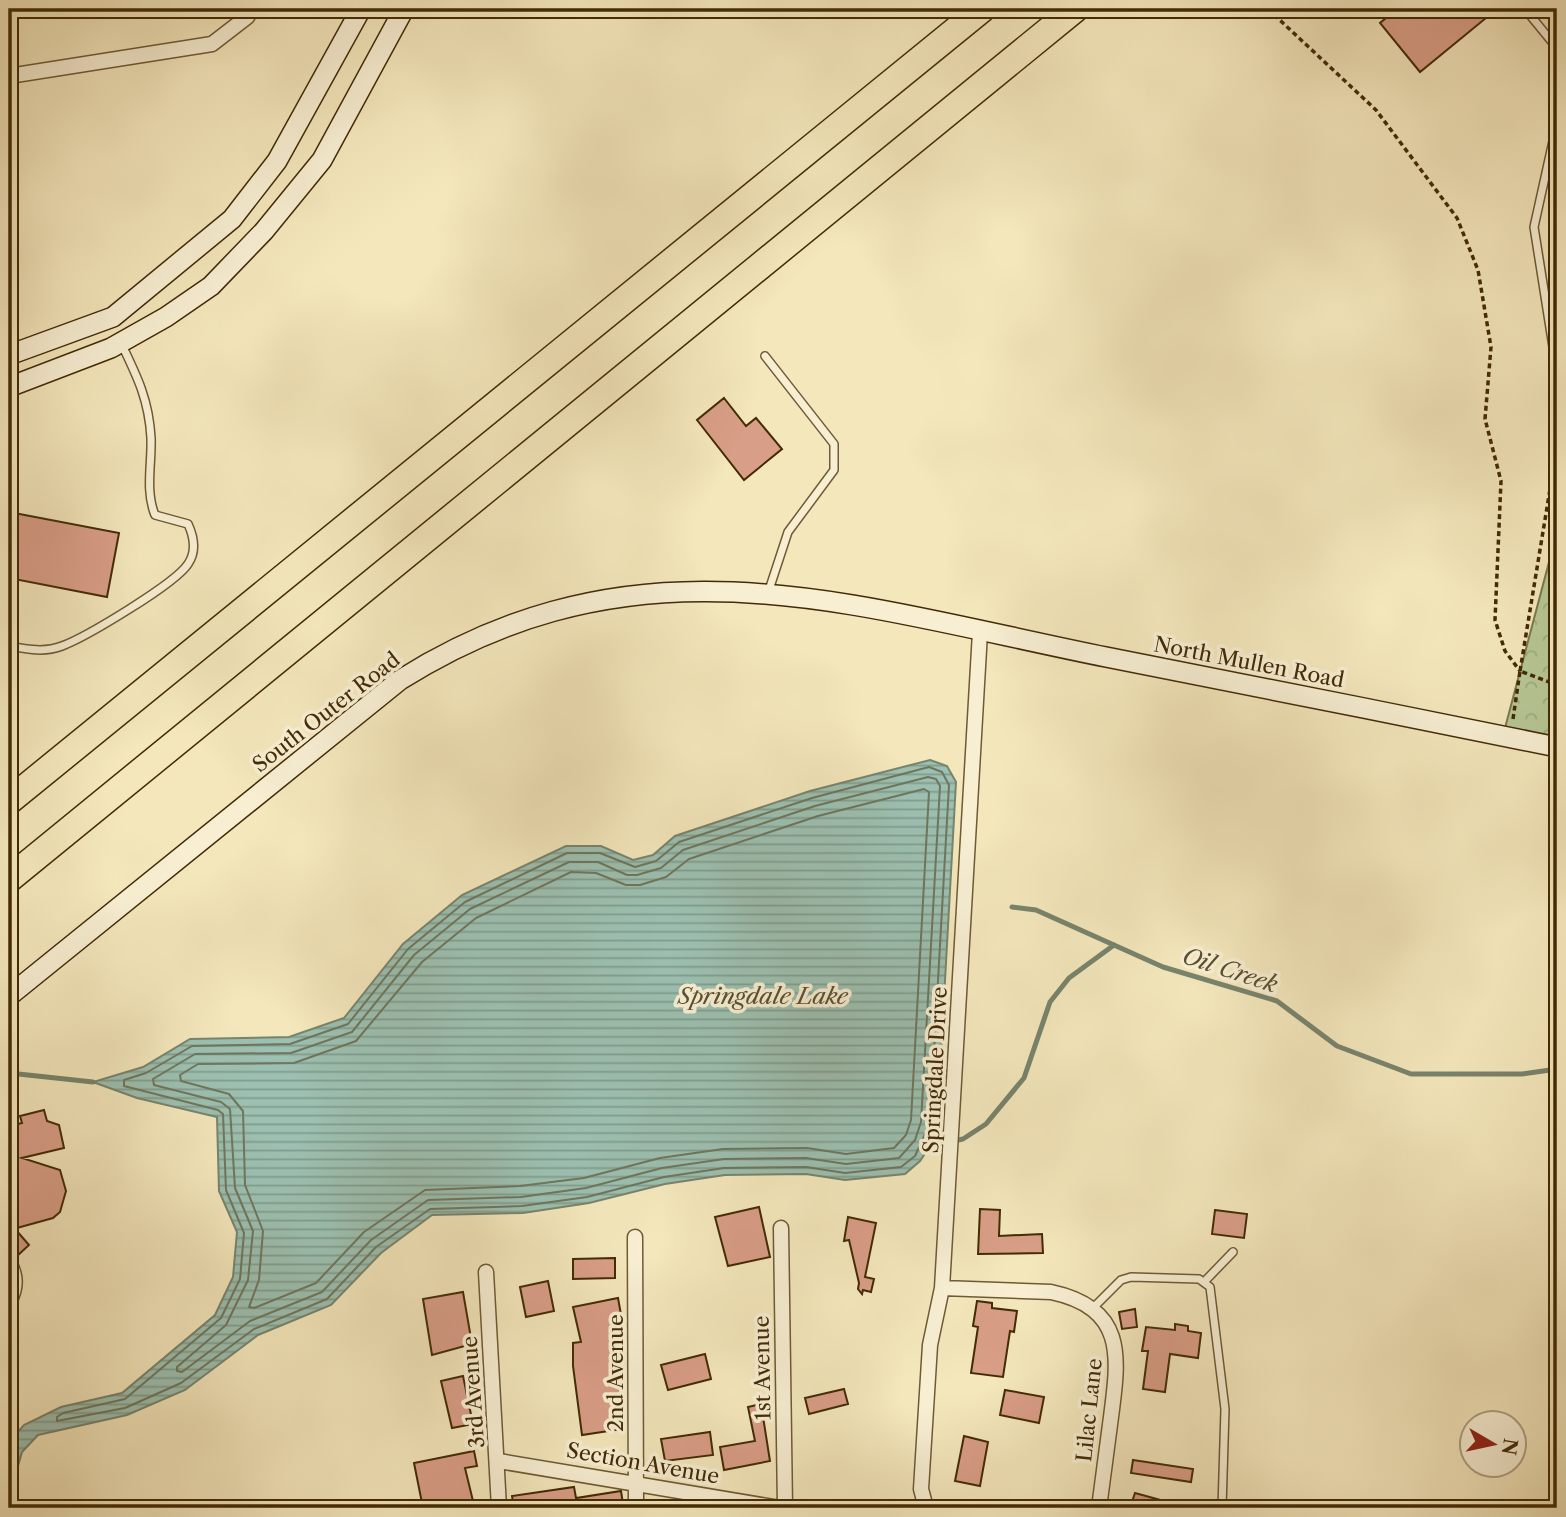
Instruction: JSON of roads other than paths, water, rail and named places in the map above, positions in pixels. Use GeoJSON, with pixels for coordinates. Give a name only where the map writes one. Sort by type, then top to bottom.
{"type":"FeatureCollection","features":[{"type":"Feature","properties":{"kind":"highway"},"geometry":{"type":"LineString","coordinates":[[9,801],[982,9]]}},
{"type":"Feature","properties":{"kind":"highway"},"geometry":{"type":"LineString","coordinates":[[9,879],[1075,9]]}},
{"type":"Feature","properties":{"kind":"street"},"geometry":{"type":"LineString","coordinates":[[9,76],[212,44],[247,18],[252,9]]}},
{"type":"Feature","properties":{"kind":"street"},"geometry":{"type":"LineString","coordinates":[[9,355],[113,317],[232,219],[277,161],[360,9]]}},
{"type":"Feature","properties":{"kind":"street"},"geometry":{"type":"LineString","coordinates":[[9,387],[121,343],[166,317],[211,286],[264,231],[322,160],[404,9]]}},
{"type":"Feature","properties":{"kind":"street","name":"South Outer Road"},"geometry":{"type":"LineString","coordinates":[[9,996],[400,680],[419,668],[474,640],[555,610],[652,592],[729,590],[768,593]]}},
{"type":"Feature","properties":{"kind":"street","name":"North Mullen Road"},"geometry":{"type":"LineString","coordinates":[[768,593],[866,605],[980,632],[1557,747]]}},
{"type":"Feature","properties":{"kind":"street","name":"Springdale Drive"},"geometry":{"type":"LineString","coordinates":[[926,1508],[921,1489],[930,1345],[942,1288],[980,632]]}},
{"type":"Feature","properties":{"kind":"street","name":"1st Avenue"},"geometry":{"type":"LineString","coordinates":[[781,1228],[785,1508]]}},
{"type":"Feature","properties":{"kind":"street","name":"2nd Avenue"},"geometry":{"type":"LineString","coordinates":[[635,1237],[636,1508]]}},
{"type":"Feature","properties":{"kind":"street"},"geometry":{"type":"LineString","coordinates":[[9,1263],[14,1271],[15,1291],[9,1302]]}},
{"type":"Feature","properties":{"kind":"street","name":"3rd Avenue"},"geometry":{"type":"LineString","coordinates":[[486,1272],[499,1461],[499,1508]]}},
{"type":"Feature","properties":{"kind":"street"},"geometry":{"type":"LineString","coordinates":[[942,1288],[1051,1292],[1068,1296],[1092,1309]]}},
{"type":"Feature","properties":{"kind":"street","name":"Lilac Lane"},"geometry":{"type":"LineString","coordinates":[[1092,1309],[1109,1329],[1118,1362],[1099,1508]]}},
{"type":"Feature","properties":{"kind":"street","name":"Section Avenue"},"geometry":{"type":"LineString","coordinates":[[499,1461],[779,1508]]}},
{"type":"Feature","properties":{"kind":"lane"},"geometry":{"type":"LineString","coordinates":[[1525,9],[1557,48]]}},
{"type":"Feature","properties":{"kind":"lane"},"geometry":{"type":"LineString","coordinates":[[1557,123],[1534,227],[1557,372]]}},
{"type":"Feature","properties":{"kind":"lane"},"geometry":{"type":"LineString","coordinates":[[9,646],[35,651],[61,647],[172,583],[190,563],[195,540],[188,524],[155,515],[150,502],[151,437],[145,394],[121,343]]}},
{"type":"Feature","properties":{"kind":"lane"},"geometry":{"type":"LineString","coordinates":[[765,356],[834,443],[834,470],[788,532],[768,593]]}},
{"type":"Feature","properties":{"kind":"lane"},"geometry":{"type":"LineString","coordinates":[[1205,1281],[1233,1252]]}},
{"type":"Feature","properties":{"kind":"lane"},"geometry":{"type":"LineString","coordinates":[[1092,1309],[1121,1280],[1131,1277],[1205,1281],[1210,1287],[1224,1383],[1222,1508]]}},
{"type":"Feature","properties":{"kind":"water","name":"Springdale Lake"},"geometry":{"type":"Polygon","coordinates":[[[930,760],[947,766],[956,782],[937,1125],[930,1146],[920,1161],[905,1174],[845,1180],[806,1174],[725,1175],[665,1184],[589,1203],[523,1213],[432,1215],[381,1253],[331,1305],[258,1335],[185,1390],[127,1415],[38,1435],[22,1452],[9,1498],[9,1442],[24,1425],[61,1407],[122,1393],[215,1315],[233,1277],[237,1232],[219,1191],[217,1117],[137,1098],[93,1082],[143,1067],[190,1039],[289,1037],[344,1018],[403,944],[462,895],[566,846],[601,846],[633,860],[653,855],[675,836],[810,791],[930,760]]]}},
{"type":"Feature","properties":{"kind":"waterway","name":"Oil Creek"},"geometry":{"type":"LineString","coordinates":[[1012,907],[1036,910],[1163,967],[1277,1001],[1337,1046],[1411,1074],[1522,1074],[1557,1069]]}},
{"type":"Feature","properties":{"kind":"waterway"},"geometry":{"type":"LineString","coordinates":[[930,1146],[963,1139],[986,1124],[1024,1078],[1050,1002],[1069,978],[1114,945]]}},
{"type":"Feature","properties":{"kind":"waterway"},"geometry":{"type":"LineString","coordinates":[[9,1073],[93,1082]]}}]}
